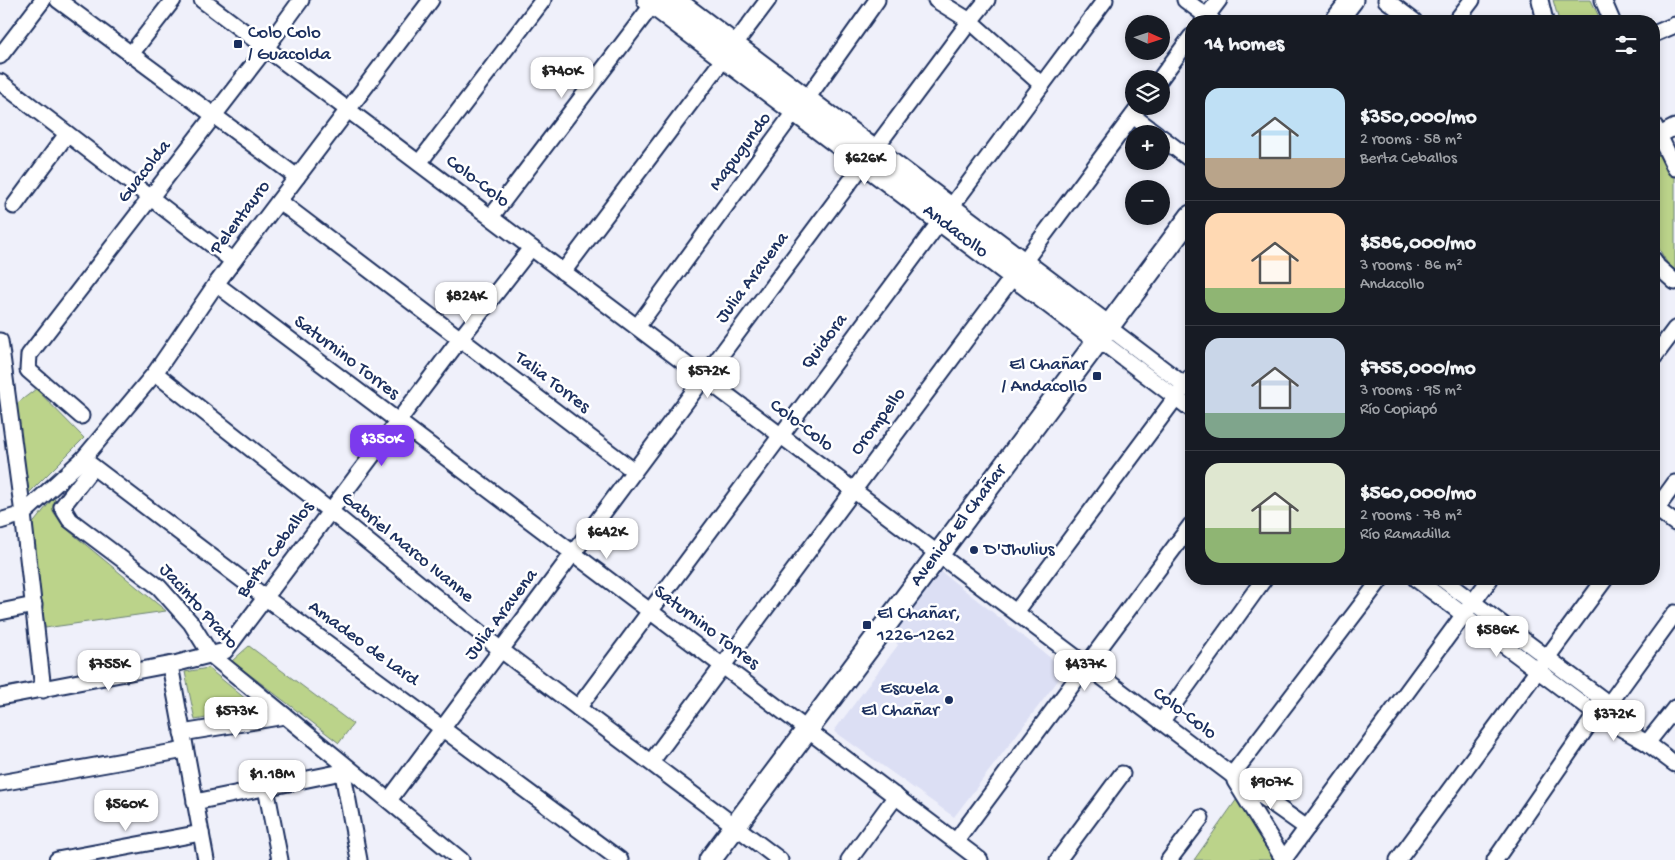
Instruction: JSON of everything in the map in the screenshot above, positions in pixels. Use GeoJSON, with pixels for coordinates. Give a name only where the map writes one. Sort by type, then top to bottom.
{"type":"FeatureCollection","features":[{"type":"Feature","properties":{"kind":"street"},"geometry":{"type":"LineString","coordinates":[[0,56],[43,0]]}},
{"type":"Feature","properties":{"kind":"street"},"geometry":{"type":"LineString","coordinates":[[58,0],[297,177]]}},
{"type":"Feature","properties":{"kind":"street"},"geometry":{"type":"LineString","coordinates":[[131,54],[174,0]]}},
{"type":"Feature","properties":{"kind":"street","name":"Colo-Colo"},"geometry":{"type":"LineString","coordinates":[[202,0],[1086,666],[1232,775],[1307,828]]}},
{"type":"Feature","properties":{"kind":"street","name":"Guacolda"},"geometry":{"type":"LineString","coordinates":[[81,416],[28,370],[29,355],[301,0]]}},
{"type":"Feature","properties":{"kind":"street","name":"Pelentauro"},"geometry":{"type":"LineString","coordinates":[[88,463],[155,373],[233,261],[431,0]]}},
{"type":"Feature","properties":{"kind":"street"},"geometry":{"type":"LineString","coordinates":[[419,163],[543,0]]}},
{"type":"Feature","properties":{"kind":"street","name":"Andacollo"},"geometry":{"type":"LineString","coordinates":[[674,0],[729,51]]}},
{"type":"Feature","properties":{"kind":"street"},"geometry":{"type":"LineString","coordinates":[[563,272],[768,0]]}},
{"type":"Feature","properties":{"kind":"street","name":"Mapugundo"},"geometry":{"type":"LineString","coordinates":[[637,327],[877,0]]}},
{"type":"Feature","properties":{"kind":"street"},"geometry":{"type":"LineString","coordinates":[[936,0],[970,21],[1042,85]]}},
{"type":"Feature","properties":{"kind":"street","name":"Julia Aravena"},"geometry":{"type":"LineString","coordinates":[[388,800],[868,156],[987,0]]}},
{"type":"Feature","properties":{"kind":"street","name":"Quidora"},"geometry":{"type":"LineString","coordinates":[[578,708],[1105,0]]}},
{"type":"Feature","properties":{"kind":"street"},"geometry":{"type":"LineString","coordinates":[[1185,0],[1202,15]]}},
{"type":"Feature","properties":{"kind":"street"},"geometry":{"type":"LineString","coordinates":[[1211,15],[1219,0]]}},
{"type":"Feature","properties":{"kind":"street"},"geometry":{"type":"LineString","coordinates":[[1341,15],[1352,0]]}},
{"type":"Feature","properties":{"kind":"street"},"geometry":{"type":"LineString","coordinates":[[1386,0],[1406,15]]}},
{"type":"Feature","properties":{"kind":"street"},"geometry":{"type":"LineString","coordinates":[[1461,15],[1472,0]]}},
{"type":"Feature","properties":{"kind":"street"},"geometry":{"type":"LineString","coordinates":[[1540,0],[1544,15]]}},
{"type":"Feature","properties":{"kind":"street"},"geometry":{"type":"LineString","coordinates":[[1603,0],[1609,15]]}},
{"type":"Feature","properties":{"kind":"street"},"geometry":{"type":"LineString","coordinates":[[491,217],[652,1]]}},
{"type":"Feature","properties":{"kind":"street","name":"Andacollo"},"geometry":{"type":"LineString","coordinates":[[652,1],[729,51],[1103,333],[1185,405]]}},
{"type":"Feature","properties":{"kind":"street"},"geometry":{"type":"LineString","coordinates":[[1660,31],[1675,25]]}},
{"type":"Feature","properties":{"kind":"street"},"geometry":{"type":"LineString","coordinates":[[1167,70],[1185,45]]}},
{"type":"Feature","properties":{"kind":"street"},"geometry":{"type":"LineString","coordinates":[[0,82],[233,261]]}},
{"type":"Feature","properties":{"kind":"street","name":"Orompello"},"geometry":{"type":"LineString","coordinates":[[651,762],[1133,115]]}},
{"type":"Feature","properties":{"kind":"street"},"geometry":{"type":"LineString","coordinates":[[1140,115],[1149,125]]}},
{"type":"Feature","properties":{"kind":"street"},"geometry":{"type":"LineString","coordinates":[[1660,129],[1675,127]]}},
{"type":"Feature","properties":{"kind":"street"},"geometry":{"type":"LineString","coordinates":[[14,206],[67,134]]}},
{"type":"Feature","properties":{"kind":"street"},"geometry":{"type":"LineString","coordinates":[[1660,134],[1675,151]]}},
{"type":"Feature","properties":{"kind":"street"},"geometry":{"type":"LineString","coordinates":[[1660,138],[1675,168]]}},
{"type":"Feature","properties":{"kind":"street"},"geometry":{"type":"LineString","coordinates":[[1170,144],[1185,155]]}},
{"type":"Feature","properties":{"kind":"street","name":"Talia Torres"},"geometry":{"type":"LineString","coordinates":[[279,201],[634,471]]}},
{"type":"Feature","properties":{"kind":"street","name":"Avenida El Chañar"},"geometry":{"type":"LineString","coordinates":[[710,860],[1185,224]]}},
{"type":"Feature","properties":{"kind":"street","name":"Berta Ceballos"},"geometry":{"type":"LineString","coordinates":[[0,697],[170,665],[225,651],[460,339],[532,248]]}},
{"type":"Feature","properties":{"kind":"street"},"geometry":{"type":"LineString","coordinates":[[1660,269],[1675,282]]}},
{"type":"Feature","properties":{"kind":"street","name":"Saturnino Torres"},"geometry":{"type":"LineString","coordinates":[[216,284],[956,841],[977,859]]}},
{"type":"Feature","properties":{"kind":"street"},"geometry":{"type":"LineString","coordinates":[[1660,349],[1675,328]]}},
{"type":"Feature","properties":{"kind":"street","name":"Andacollo"},"geometry":{"type":"LineString","coordinates":[[1103,333],[1185,382]]}},
{"type":"Feature","properties":{"kind":"street"},"geometry":{"type":"LineString","coordinates":[[0,342],[6,427],[23,514],[43,690]]}},
{"type":"Feature","properties":{"kind":"street","name":"Gabriel Marco Ivanne"},"geometry":{"type":"LineString","coordinates":[[155,373],[330,511],[501,650],[780,860]]}},
{"type":"Feature","properties":{"kind":"street"},"geometry":{"type":"LineString","coordinates":[[1016,612],[1185,388]]}},
{"type":"Feature","properties":{"kind":"street"},"geometry":{"type":"LineString","coordinates":[[0,522],[23,514],[88,463]]}},
{"type":"Feature","properties":{"kind":"street","name":"Amadeo de Lard"},"geometry":{"type":"LineString","coordinates":[[88,463],[266,598],[620,860]]}},
{"type":"Feature","properties":{"kind":"street","name":"Jacinto Prato"},"geometry":{"type":"LineString","coordinates":[[88,463],[62,507],[70,520],[159,587],[191,623],[211,655],[285,716],[341,767],[388,800],[461,860]]}},
{"type":"Feature","properties":{"kind":"street"},"geometry":{"type":"LineString","coordinates":[[1660,502],[1675,483]]}},
{"type":"Feature","properties":{"kind":"street"},"geometry":{"type":"LineString","coordinates":[[1660,513],[1675,523]]}},
{"type":"Feature","properties":{"kind":"street"},"geometry":{"type":"LineString","coordinates":[[956,841],[1185,533]]}},
{"type":"Feature","properties":{"kind":"street"},"geometry":{"type":"LineString","coordinates":[[1161,722],[1260,585]]}},
{"type":"Feature","properties":{"kind":"street"},"geometry":{"type":"LineString","coordinates":[[1232,775],[1375,585]]}},
{"type":"Feature","properties":{"kind":"street"},"geometry":{"type":"LineString","coordinates":[[1424,585],[1596,714],[1648,743]]}},
{"type":"Feature","properties":{"kind":"street"},"geometry":{"type":"LineString","coordinates":[[1450,585],[1609,704],[1648,743],[1675,764]]}},
{"type":"Feature","properties":{"kind":"street"},"geometry":{"type":"LineString","coordinates":[[1284,859],[1486,585]]}},
{"type":"Feature","properties":{"kind":"street"},"geometry":{"type":"LineString","coordinates":[[1398,860],[1601,585]]}},
{"type":"Feature","properties":{"kind":"street"},"geometry":{"type":"LineString","coordinates":[[0,612],[34,605]]}},
{"type":"Feature","properties":{"kind":"street"},"geometry":{"type":"LineString","coordinates":[[1494,860],[1596,714],[1609,704],[1675,613]]}},
{"type":"Feature","properties":{"kind":"street"},"geometry":{"type":"LineString","coordinates":[[170,665],[206,860]]}},
{"type":"Feature","properties":{"kind":"street"},"geometry":{"type":"LineString","coordinates":[[1648,743],[1675,708]]}},
{"type":"Feature","properties":{"kind":"street"},"geometry":{"type":"LineString","coordinates":[[182,733],[285,716]]}},
{"type":"Feature","properties":{"kind":"street"},"geometry":{"type":"LineString","coordinates":[[0,783],[185,750]]}},
{"type":"Feature","properties":{"kind":"street"},"geometry":{"type":"LineString","coordinates":[[195,802],[266,788],[341,767],[359,860]]}},
{"type":"Feature","properties":{"kind":"street"},"geometry":{"type":"LineString","coordinates":[[1058,860],[1122,774]]}},
{"type":"Feature","properties":{"kind":"street","name":"Colo-Colo"},"geometry":{"type":"LineString","coordinates":[[1232,775],[1284,859]]}},
{"type":"Feature","properties":{"kind":"street"},"geometry":{"type":"LineString","coordinates":[[266,788],[280,860]]}},
{"type":"Feature","properties":{"kind":"street"},"geometry":{"type":"LineString","coordinates":[[849,860],[896,796]]}},
{"type":"Feature","properties":{"kind":"street"},"geometry":{"type":"LineString","coordinates":[[1169,860],[1200,818]]}},
{"type":"Feature","properties":{"kind":"street"},"geometry":{"type":"LineString","coordinates":[[57,860],[201,833]]}},
{"type":"Feature","properties":{"kind":"shaded area","name":"Escuela El Chañar"},"geometry":{"type":"Polygon","coordinates":[[[939,570],[1066,670],[954,817],[834,731],[898,645],[891,636],[939,570]]]}},
{"type":"Feature","properties":{"kind":"green space"},"geometry":{"type":"Polygon","coordinates":[[[1553,0],[1591,0],[1598,15],[1557,15],[1553,0]]]}},
{"type":"Feature","properties":{"kind":"green space"},"geometry":{"type":"Polygon","coordinates":[[[1660,143],[1675,174],[1675,272],[1670,268],[1660,250],[1660,143]]]}},
{"type":"Feature","properties":{"kind":"green space"},"geometry":{"type":"Polygon","coordinates":[[[36,389],[84,438],[28,494],[15,405],[36,389]]]}},
{"type":"Feature","properties":{"kind":"green space"},"geometry":{"type":"Polygon","coordinates":[[[55,496],[53,511],[63,526],[166,611],[45,628],[31,526],[55,496]]]}},
{"type":"Feature","properties":{"kind":"green space"},"geometry":{"type":"Polygon","coordinates":[[[249,646],[353,724],[339,743],[232,661],[249,646]]]}},
{"type":"Feature","properties":{"kind":"green space"},"geometry":{"type":"Polygon","coordinates":[[[208,668],[258,709],[195,720],[185,672],[208,668]]]}},
{"type":"Feature","properties":{"kind":"green space"},"geometry":{"type":"Polygon","coordinates":[[[1237,799],[1273,860],[1194,860],[1237,799]]]}},
{"type":"Feature","properties":{"kind":"place","name":"Colo Colo / Guacolda"},"geometry":{"type":"Point","coordinates":[238,44]}},
{"type":"Feature","properties":{"kind":"place","name":"El Chañar / Andacollo"},"geometry":{"type":"Point","coordinates":[1097,376]}},
{"type":"Feature","properties":{"kind":"place","name":"D'Jhulius"},"geometry":{"type":"Point","coordinates":[974,550]}},
{"type":"Feature","properties":{"kind":"place","name":"El Chañar, 1226-1262"},"geometry":{"type":"Point","coordinates":[867,625]}},
{"type":"Feature","properties":{"kind":"place","name":"Escuela El Chañar"},"geometry":{"type":"Point","coordinates":[949,700]}}]}
